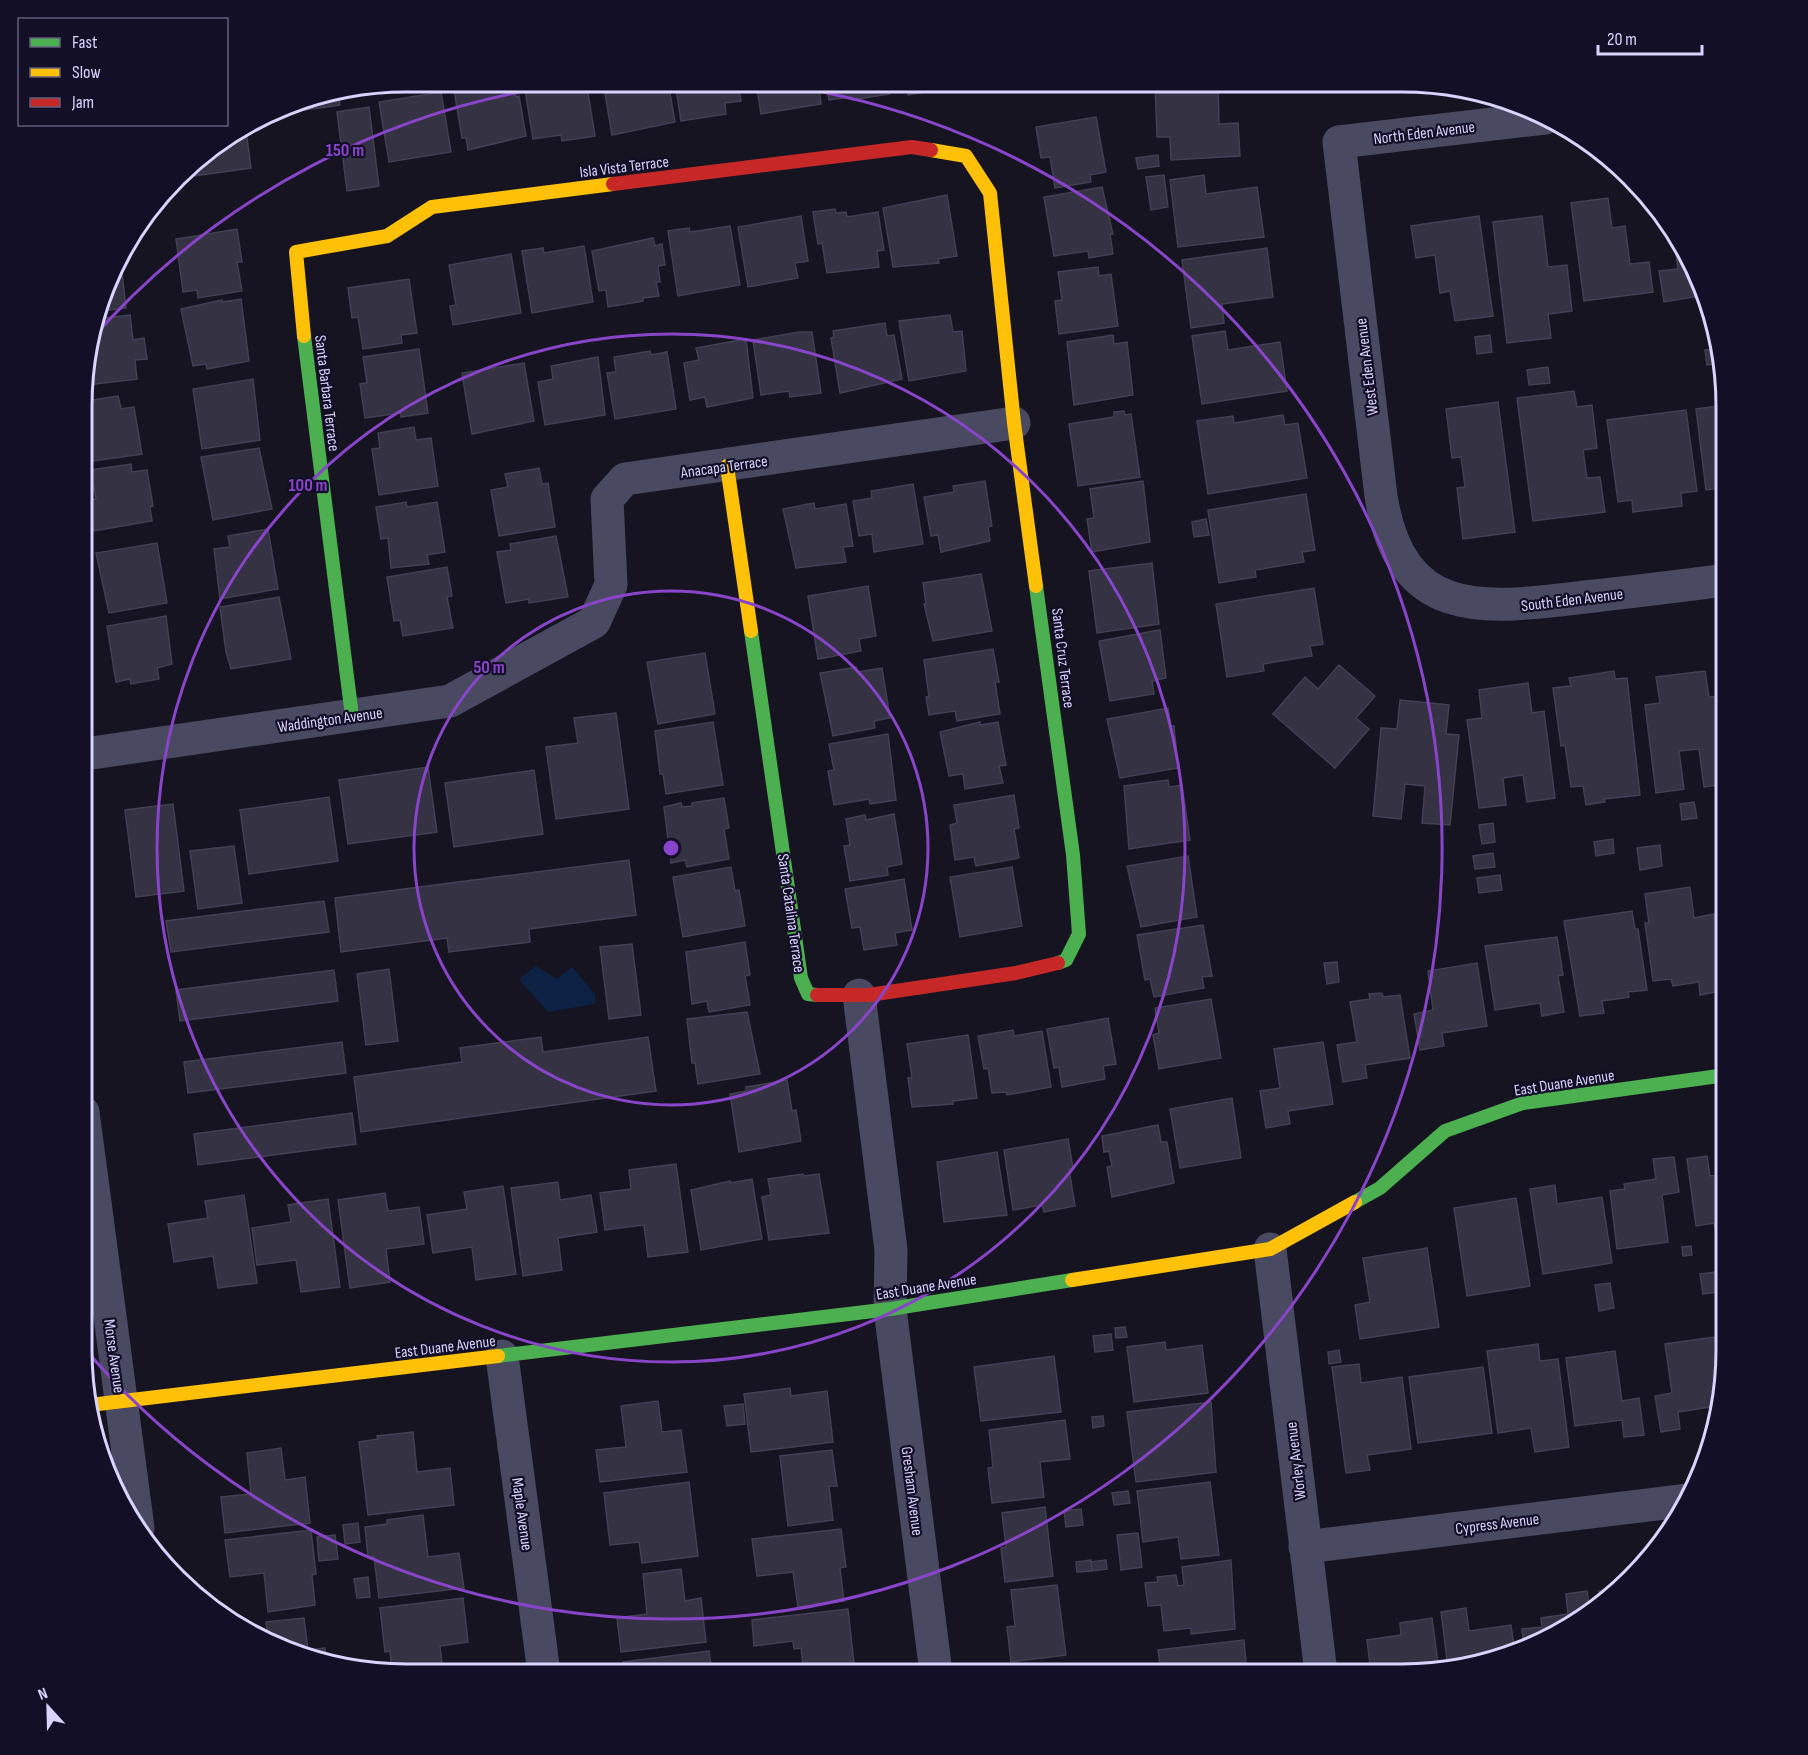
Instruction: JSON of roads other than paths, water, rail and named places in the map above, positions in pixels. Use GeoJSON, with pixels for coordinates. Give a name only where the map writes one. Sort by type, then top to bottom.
{"type":"FeatureCollection","features":[{"type":"Feature","properties":{"kind":"street","name":"North Eden Avenue"},"geometry":{"type":"LineString","coordinates":[[1339,142],[1532,120]]}},
{"type":"Feature","properties":{"kind":"street","name":"West Eden Avenue"},"geometry":{"type":"LineString","coordinates":[[1339,142],[1386,523],[1395,550],[1422,581]]}},
{"type":"Feature","properties":{"kind":"street","name":"Isla Vista Terrace"},"geometry":{"type":"LineString","coordinates":[[296,252],[387,236],[432,207],[912,147],[966,156]]}},
{"type":"Feature","properties":{"kind":"street","name":"Santa Cruz Terrace"},"geometry":{"type":"LineString","coordinates":[[859,995],[1041,970],[1066,960],[1079,934],[1073,855],[1014,423],[990,192],[966,156]]}},
{"type":"Feature","properties":{"kind":"street","name":"Santa Barbara Terrace"},"geometry":{"type":"LineString","coordinates":[[296,252],[298,292],[352,716]]}},
{"type":"Feature","properties":{"kind":"street","name":"Anacapa Terrace"},"geometry":{"type":"LineString","coordinates":[[560,641],[594,622],[611,585],[607,499],[625,479],[728,466],[1014,423]]}},
{"type":"Feature","properties":{"kind":"street","name":"Santa Catalina Terrace"},"geometry":{"type":"LineString","coordinates":[[728,466],[801,978],[808,994],[824,998],[859,995]]}},
{"type":"Feature","properties":{"kind":"street","name":"South Eden Avenue"},"geometry":{"type":"LineString","coordinates":[[1422,581],[1445,596],[1472,605],[1510,606],[1716,581]]}},
{"type":"Feature","properties":{"kind":"street","name":"Waddington Avenue"},"geometry":{"type":"LineString","coordinates":[[92,753],[450,701],[560,641]]}},
{"type":"Feature","properties":{"kind":"street"},"geometry":{"type":"LineString","coordinates":[[859,995],[891,1250],[890,1309]]}},
{"type":"Feature","properties":{"kind":"street","name":"East Duane Avenue"},"geometry":{"type":"LineString","coordinates":[[97,1404],[890,1309],[1269,1249],[1380,1188],[1445,1131],[1523,1103],[1716,1076]]}},
{"type":"Feature","properties":{"kind":"street","name":"Morse Avenue"},"geometry":{"type":"LineString","coordinates":[[92,1178],[136,1509]]}},
{"type":"Feature","properties":{"kind":"street","name":"Worley Avenue"},"geometry":{"type":"LineString","coordinates":[[1269,1249],[1320,1664]]}},
{"type":"Feature","properties":{"kind":"street","name":"Gresham Avenue"},"geometry":{"type":"LineString","coordinates":[[890,1309],[935,1664]]}},
{"type":"Feature","properties":{"kind":"street","name":"Maple Avenue"},"geometry":{"type":"LineString","coordinates":[[502,1356],[543,1664]]}},
{"type":"Feature","properties":{"kind":"street","name":"Cypress Avenue"},"geometry":{"type":"LineString","coordinates":[[1305,1547],[1676,1502]]}},
{"type":"Feature","properties":{"kind":"water"},"geometry":{"type":"Polygon","coordinates":[[[536,966],[557,979],[572,967],[595,994],[595,1004],[548,1012],[519,979],[536,966]]]}}]}
